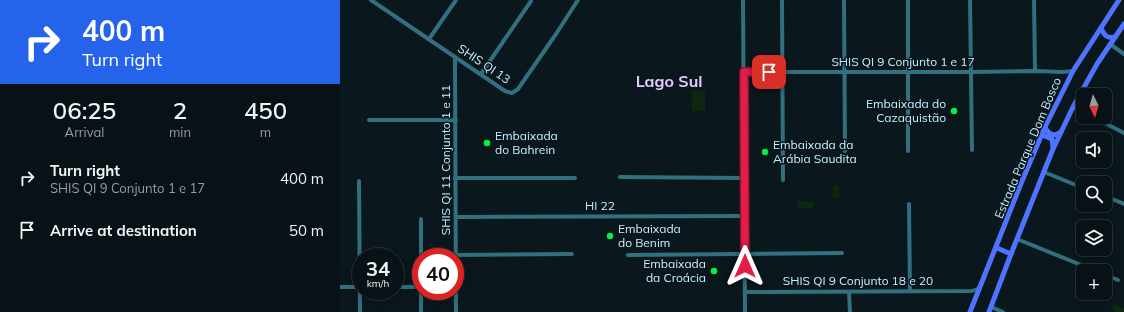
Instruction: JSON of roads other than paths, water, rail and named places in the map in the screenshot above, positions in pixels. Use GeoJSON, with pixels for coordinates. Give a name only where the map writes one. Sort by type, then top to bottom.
{"type":"FeatureCollection","features":[{"type":"Feature","properties":{"kind":"main road","name":"Estrada Parque Dom Bosco"},"geometry":{"type":"LineString","coordinates":[[970,312],[1045,127],[1073,71],[1119,0]]}},
{"type":"Feature","properties":{"kind":"main road","name":"Estrada Parque Dom Bosco"},"geometry":{"type":"LineString","coordinates":[[990,310],[1053,149],[1096,64],[1124,24]]}},
{"type":"Feature","properties":{"kind":"main road"},"geometry":{"type":"LineString","coordinates":[[1101,28],[1109,38],[1115,37]]}},
{"type":"Feature","properties":{"kind":"main road"},"geometry":{"type":"LineString","coordinates":[[1095,36],[1104,38],[1110,44]]}},
{"type":"Feature","properties":{"kind":"main road"},"geometry":{"type":"LineString","coordinates":[[1045,127],[1047,132],[1050,134],[1057,134],[1062,131]]}},
{"type":"Feature","properties":{"kind":"main road"},"geometry":{"type":"LineString","coordinates":[[1042,135],[1052,139],[1053,149]]}},
{"type":"Feature","properties":{"kind":"main road"},"geometry":{"type":"LineString","coordinates":[[997,248],[1011,254]]}},
{"type":"Feature","properties":{"kind":"street","name":"SHIS QI 13"},"geometry":{"type":"LineString","coordinates":[[371,0],[378,2],[508,93],[515,92],[518,89],[578,0]]}},
{"type":"Feature","properties":{"kind":"street"},"geometry":{"type":"LineString","coordinates":[[429,39],[456,0]]}},
{"type":"Feature","properties":{"kind":"street"},"geometry":{"type":"LineString","coordinates":[[743,0],[745,312]]}},
{"type":"Feature","properties":{"kind":"street"},"geometry":{"type":"LineString","coordinates":[[782,0],[783,180]]}},
{"type":"Feature","properties":{"kind":"street"},"geometry":{"type":"LineString","coordinates":[[844,0],[845,151]]}},
{"type":"Feature","properties":{"kind":"street"},"geometry":{"type":"LineString","coordinates":[[908,0],[908,151]]}},
{"type":"Feature","properties":{"kind":"street"},"geometry":{"type":"LineString","coordinates":[[970,0],[972,150]]}},
{"type":"Feature","properties":{"kind":"street"},"geometry":{"type":"LineString","coordinates":[[1034,0],[1035,71]]}},
{"type":"Feature","properties":{"kind":"street"},"geometry":{"type":"LineString","coordinates":[[481,74],[531,1]]}},
{"type":"Feature","properties":{"kind":"street"},"geometry":{"type":"LineString","coordinates":[[1110,44],[1124,54]]}},
{"type":"Feature","properties":{"kind":"street","name":"SHIS QI 11 Conjunto 1 e 11"},"geometry":{"type":"LineString","coordinates":[[455,57],[456,248]]}},
{"type":"Feature","properties":{"kind":"street","name":"SHIS QI 9 Conjunto 1 e 17"},"geometry":{"type":"LineString","coordinates":[[744,72],[1073,71]]}},
{"type":"Feature","properties":{"kind":"street"},"geometry":{"type":"LineString","coordinates":[[1063,72],[1070,77]]}},
{"type":"Feature","properties":{"kind":"street"},"geometry":{"type":"LineString","coordinates":[[370,120],[456,120]]}},
{"type":"Feature","properties":{"kind":"street"},"geometry":{"type":"LineString","coordinates":[[1107,124],[1124,133]]}},
{"type":"Feature","properties":{"kind":"street"},"geometry":{"type":"LineString","coordinates":[[1044,172],[1076,185]]}},
{"type":"Feature","properties":{"kind":"street"},"geometry":{"type":"LineString","coordinates":[[620,177],[744,178]]}},
{"type":"Feature","properties":{"kind":"street"},"geometry":{"type":"LineString","coordinates":[[455,178],[575,178]]}},
{"type":"Feature","properties":{"kind":"street"},"geometry":{"type":"LineString","coordinates":[[359,181],[360,248]]}},
{"type":"Feature","properties":{"kind":"street"},"geometry":{"type":"LineString","coordinates":[[1112,199],[1124,204]]}},
{"type":"Feature","properties":{"kind":"street"},"geometry":{"type":"LineString","coordinates":[[909,204],[910,290]]}},
{"type":"Feature","properties":{"kind":"street","name":"HI 22"},"geometry":{"type":"LineString","coordinates":[[456,217],[744,216]]}},
{"type":"Feature","properties":{"kind":"street"},"geometry":{"type":"LineString","coordinates":[[421,219],[421,248]]}},
{"type":"Feature","properties":{"kind":"street"},"geometry":{"type":"LineString","coordinates":[[1018,239],[1079,264]]}},
{"type":"Feature","properties":{"kind":"street"},"geometry":{"type":"LineString","coordinates":[[628,255],[842,253]]}},
{"type":"Feature","properties":{"kind":"street"},"geometry":{"type":"LineString","coordinates":[[464,255],[572,254]]}},
{"type":"Feature","properties":{"kind":"street"},"geometry":{"type":"LineString","coordinates":[[1112,277],[1118,280]]}},
{"type":"Feature","properties":{"kind":"street"},"geometry":{"type":"LineString","coordinates":[[340,287],[352,287]]}},
{"type":"Feature","properties":{"kind":"street","name":"SHIS QI 9 Conjunto 18 e 20"},"geometry":{"type":"LineString","coordinates":[[745,292],[849,292],[910,290],[972,291],[980,288]]}},
{"type":"Feature","properties":{"kind":"street"},"geometry":{"type":"LineString","coordinates":[[972,291],[976,296]]}},
{"type":"Feature","properties":{"kind":"street"},"geometry":{"type":"LineString","coordinates":[[849,292],[850,312]]}},
{"type":"Feature","properties":{"kind":"street"},"geometry":{"type":"LineString","coordinates":[[360,300],[360,312]]}},
{"type":"Feature","properties":{"kind":"street"},"geometry":{"type":"LineString","coordinates":[[421,300],[421,312]]}},
{"type":"Feature","properties":{"kind":"street","name":"SHIS QI 11 Conjunto 1 e 11"},"geometry":{"type":"LineString","coordinates":[[456,300],[456,312]]}},
{"type":"Feature","properties":{"kind":"street"},"geometry":{"type":"LineString","coordinates":[[990,310],[1003,312]]}},
{"type":"Feature","properties":{"kind":"place","name":"Embaixada do Cazaquistão"},"geometry":{"type":"Point","coordinates":[954,111]}},
{"type":"Feature","properties":{"kind":"place","name":"Embaixada do Bahrein"},"geometry":{"type":"Point","coordinates":[487,143]}},
{"type":"Feature","properties":{"kind":"place","name":"Embaixada da Arábia Saudita"},"geometry":{"type":"Point","coordinates":[765,152]}},
{"type":"Feature","properties":{"kind":"place","name":"Embaixada do Benim"},"geometry":{"type":"Point","coordinates":[610,236]}},
{"type":"Feature","properties":{"kind":"place","name":"Embaixada da Croácia"},"geometry":{"type":"Point","coordinates":[714,271]}},
{"type":"Feature","properties":{"kind":"district","name":"Lago Sul"},"geometry":{"type":"Point","coordinates":[669,81]}}]}
